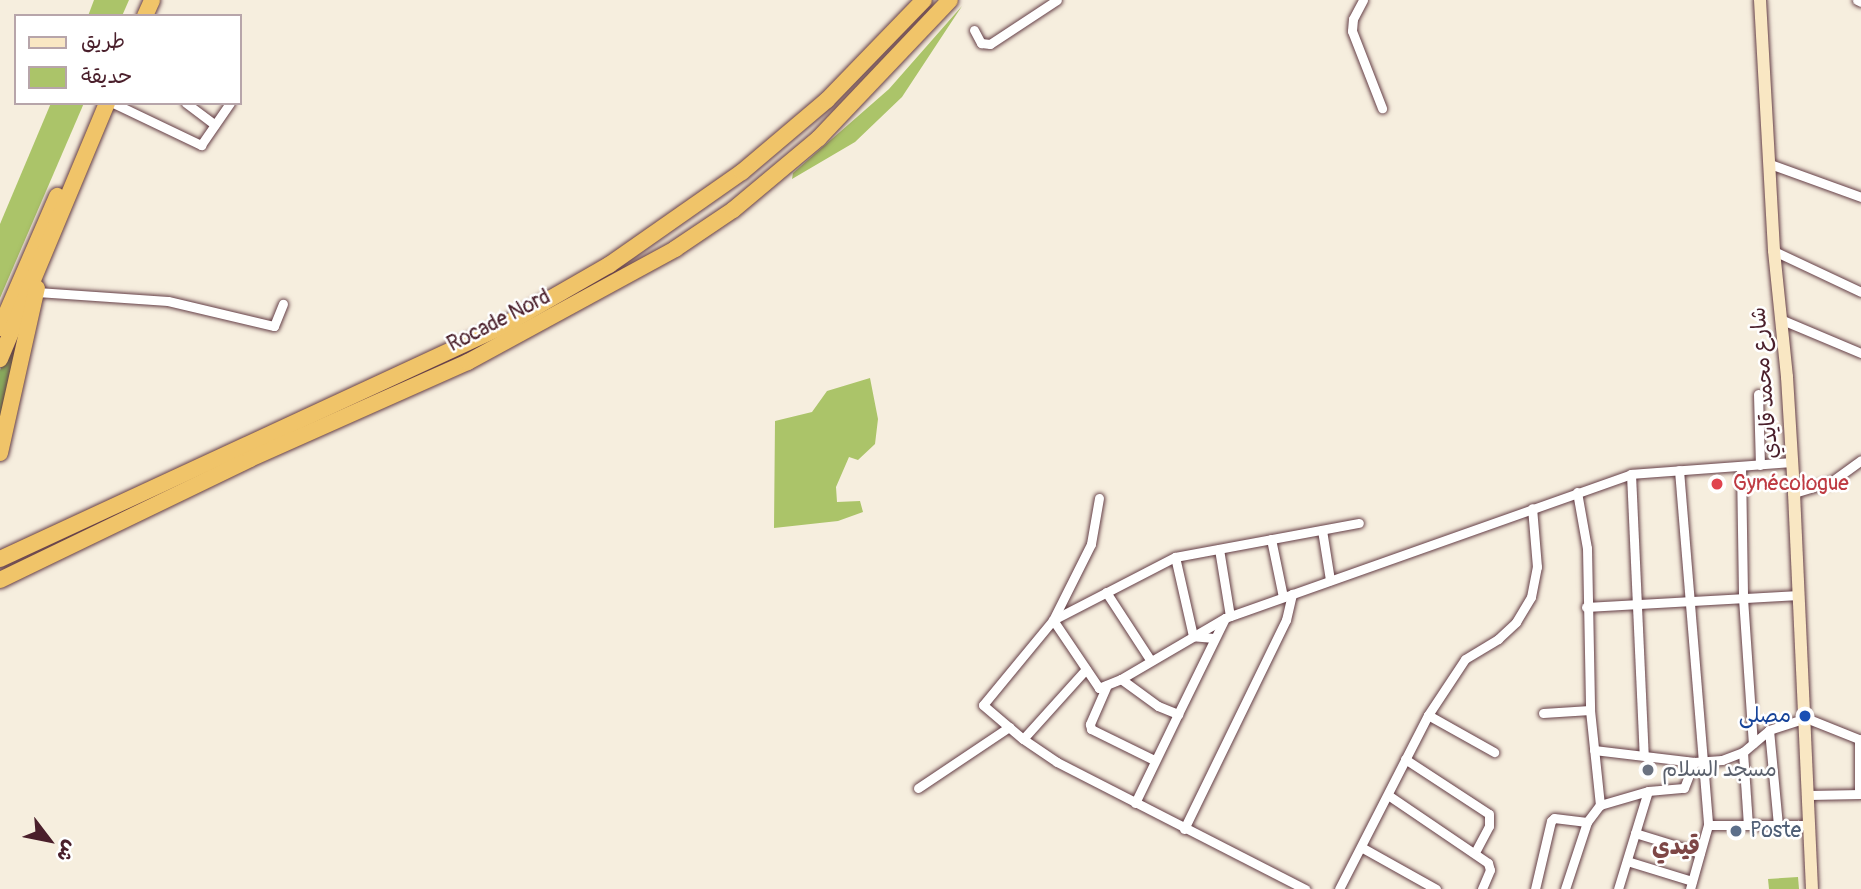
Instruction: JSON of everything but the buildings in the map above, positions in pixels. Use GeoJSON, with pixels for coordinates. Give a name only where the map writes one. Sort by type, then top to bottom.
{"type":"FeatureCollection","features":[{"type":"Feature","properties":{"kind":"highway","name":"Rocade Nord"},"geometry":{"type":"LineString","coordinates":[[0,559],[489,333],[609,265],[742,172],[827,100],[924,0]]}},
{"type":"Feature","properties":{"kind":"highway","name":"Rocade Nord"},"geometry":{"type":"LineString","coordinates":[[0,580],[250,459],[468,362],[675,249],[733,210],[819,138],[925,31],[950,0]]}},
{"type":"Feature","properties":{"kind":"highway"},"geometry":{"type":"LineString","coordinates":[[0,328],[95,105]]}},
{"type":"Feature","properties":{"kind":"highway"},"geometry":{"type":"LineString","coordinates":[[0,359],[106,105]]}},
{"type":"Feature","properties":{"kind":"highway"},"geometry":{"type":"LineString","coordinates":[[0,453],[37,292],[40,265]]}},
{"type":"Feature","properties":{"kind":"highway"},"geometry":{"type":"LineString","coordinates":[[0,547],[28,545]]}},
{"type":"Feature","properties":{"kind":"highway"},"geometry":{"type":"LineString","coordinates":[[0,591],[43,558]]}},
{"type":"Feature","properties":{"kind":"main road","name":"شارع محمد قايدي"},"geometry":{"type":"LineString","coordinates":[[1760,0],[1774,251],[1787,377],[1794,493],[1812,889]]}},
{"type":"Feature","properties":{"kind":"street"},"geometry":{"type":"LineString","coordinates":[[974,30],[981,43],[990,44],[1057,0]]}},
{"type":"Feature","properties":{"kind":"street"},"geometry":{"type":"LineString","coordinates":[[1363,0],[1353,19],[1352,31],[1382,108]]}},
{"type":"Feature","properties":{"kind":"street"},"geometry":{"type":"LineString","coordinates":[[117,105],[201,145],[229,105]]}},
{"type":"Feature","properties":{"kind":"street"},"geometry":{"type":"LineString","coordinates":[[189,105],[215,125]]}},
{"type":"Feature","properties":{"kind":"street"},"geometry":{"type":"LineString","coordinates":[[1770,164],[1861,197]]}},
{"type":"Feature","properties":{"kind":"street"},"geometry":{"type":"LineString","coordinates":[[1774,251],[1861,292]]}},
{"type":"Feature","properties":{"kind":"street"},"geometry":{"type":"LineString","coordinates":[[37,292],[168,301],[274,326],[283,304]]}},
{"type":"Feature","properties":{"kind":"street"},"geometry":{"type":"LineString","coordinates":[[1780,319],[1861,353]]}},
{"type":"Feature","properties":{"kind":"street"},"geometry":{"type":"LineString","coordinates":[[1758,394],[1760,465]]}},
{"type":"Feature","properties":{"kind":"street"},"geometry":{"type":"LineString","coordinates":[[1794,493],[1831,482],[1861,460]]}},
{"type":"Feature","properties":{"kind":"street"},"geometry":{"type":"LineString","coordinates":[[1054,620],[1099,688],[1121,679],[1228,617],[1631,474],[1791,462]]}},
{"type":"Feature","properties":{"kind":"street"},"geometry":{"type":"LineString","coordinates":[[1741,466],[1743,598],[1753,744]]}},
{"type":"Feature","properties":{"kind":"street"},"geometry":{"type":"LineString","coordinates":[[1627,861],[1691,885],[1708,825],[1699,762],[1679,470]]}},
{"type":"Feature","properties":{"kind":"street"},"geometry":{"type":"LineString","coordinates":[[1631,474],[1644,755]]}},
{"type":"Feature","properties":{"kind":"street"},"geometry":{"type":"LineString","coordinates":[[1577,492],[1587,548],[1590,710],[1601,805]]}},
{"type":"Feature","properties":{"kind":"street"},"geometry":{"type":"LineString","coordinates":[[1099,498],[1091,544],[1054,620],[983,705],[1023,739],[1057,762],[1305,889]]}},
{"type":"Feature","properties":{"kind":"street"},"geometry":{"type":"LineString","coordinates":[[1339,889],[1428,715],[1465,659],[1498,639],[1516,622],[1531,597],[1537,567],[1532,508]]}},
{"type":"Feature","properties":{"kind":"street"},"geometry":{"type":"LineString","coordinates":[[1054,620],[1175,557],[1359,523]]}},
{"type":"Feature","properties":{"kind":"street"},"geometry":{"type":"LineString","coordinates":[[1322,530],[1330,580]]}},
{"type":"Feature","properties":{"kind":"street"},"geometry":{"type":"LineString","coordinates":[[1184,829],[1286,620],[1288,595],[1271,539]]}},
{"type":"Feature","properties":{"kind":"street"},"geometry":{"type":"LineString","coordinates":[[1135,803],[1214,638],[1228,617],[1219,548]]}},
{"type":"Feature","properties":{"kind":"street"},"geometry":{"type":"LineString","coordinates":[[1175,557],[1193,636]]}},
{"type":"Feature","properties":{"kind":"street"},"geometry":{"type":"LineString","coordinates":[[1107,592],[1151,661]]}},
{"type":"Feature","properties":{"kind":"street"},"geometry":{"type":"LineString","coordinates":[[1066,594],[1074,609]]}},
{"type":"Feature","properties":{"kind":"street"},"geometry":{"type":"LineString","coordinates":[[1586,607],[1799,595]]}},
{"type":"Feature","properties":{"kind":"street"},"geometry":{"type":"LineString","coordinates":[[1193,636],[1214,638]]}},
{"type":"Feature","properties":{"kind":"street"},"geometry":{"type":"LineString","coordinates":[[1023,739],[1086,669]]}},
{"type":"Feature","properties":{"kind":"street"},"geometry":{"type":"LineString","coordinates":[[1121,679],[1158,706],[1178,713]]}},
{"type":"Feature","properties":{"kind":"street"},"geometry":{"type":"LineString","coordinates":[[1107,685],[1090,724],[1091,729],[1126,749],[1154,760]]}},
{"type":"Feature","properties":{"kind":"street"},"geometry":{"type":"LineString","coordinates":[[1543,713],[1590,710]]}},
{"type":"Feature","properties":{"kind":"street"},"geometry":{"type":"LineString","coordinates":[[1428,715],[1494,752]]}},
{"type":"Feature","properties":{"kind":"street"},"geometry":{"type":"LineString","coordinates":[[1594,750],[1699,762],[1722,760],[1743,752],[1769,730],[1806,718],[1860,740],[1860,794],[1809,795]]}},
{"type":"Feature","properties":{"kind":"street"},"geometry":{"type":"LineString","coordinates":[[918,788],[1009,727]]}},
{"type":"Feature","properties":{"kind":"street"},"geometry":{"type":"LineString","coordinates":[[1769,730],[1777,825]]}},
{"type":"Feature","properties":{"kind":"street"},"geometry":{"type":"LineString","coordinates":[[1743,752],[1748,825]]}},
{"type":"Feature","properties":{"kind":"street"},"geometry":{"type":"LineString","coordinates":[[1405,759],[1489,814],[1489,826],[1475,852]]}},
{"type":"Feature","properties":{"kind":"street"},"geometry":{"type":"LineString","coordinates":[[1565,889],[1587,822],[1601,805],[1648,791],[1684,788],[1699,762]]}},
{"type":"Feature","properties":{"kind":"street"},"geometry":{"type":"LineString","coordinates":[[1618,889],[1648,791]]}},
{"type":"Feature","properties":{"kind":"street"},"geometry":{"type":"LineString","coordinates":[[1388,795],[1475,852],[1490,867],[1482,889]]}},
{"type":"Feature","properties":{"kind":"street"},"geometry":{"type":"LineString","coordinates":[[1535,889],[1551,821],[1554,818],[1587,822]]}},
{"type":"Feature","properties":{"kind":"street"},"geometry":{"type":"LineString","coordinates":[[1708,825],[1810,825]]}},
{"type":"Feature","properties":{"kind":"street"},"geometry":{"type":"LineString","coordinates":[[1635,833],[1700,853]]}},
{"type":"Feature","properties":{"kind":"street"},"geometry":{"type":"LineString","coordinates":[[1361,847],[1436,889]]}},
{"type":"Feature","properties":{"kind":"green space"},"geometry":{"type":"Polygon","coordinates":[[[94,0],[129,0],[123,14],[89,14],[94,0]]]}},
{"type":"Feature","properties":{"kind":"green space"},"geometry":{"type":"Polygon","coordinates":[[[962,6],[902,97],[855,142],[792,179],[793,173],[889,89],[962,6]]]}},
{"type":"Feature","properties":{"kind":"green space"},"geometry":{"type":"Polygon","coordinates":[[[50,105],[83,105],[0,298],[0,224],[50,105]]]}},
{"type":"Feature","properties":{"kind":"green space"},"geometry":{"type":"Polygon","coordinates":[[[16,347],[0,427],[0,370],[9,349],[16,347]]]}},
{"type":"Feature","properties":{"kind":"green space"},"geometry":{"type":"Polygon","coordinates":[[[870,378],[878,419],[875,444],[858,460],[849,457],[836,487],[837,502],[860,501],[863,512],[838,521],[774,528],[775,421],[812,412],[827,391],[870,378]]]}},
{"type":"Feature","properties":{"kind":"green space"},"geometry":{"type":"Polygon","coordinates":[[[1798,877],[1799,889],[1769,889],[1768,879],[1798,877]]]}},
{"type":"Feature","properties":{"kind":"place","name":"Gynécologue"},"geometry":{"type":"Point","coordinates":[1717,484]}},
{"type":"Feature","properties":{"kind":"place","name":"مصلى"},"geometry":{"type":"Point","coordinates":[1805,716]}},
{"type":"Feature","properties":{"kind":"place","name":"مسجد السلام"},"geometry":{"type":"Point","coordinates":[1648,770]}},
{"type":"Feature","properties":{"kind":"place","name":"Poste"},"geometry":{"type":"Point","coordinates":[1736,831]}},
{"type":"Feature","properties":{"kind":"district","name":"قيدي"},"geometry":{"type":"Point","coordinates":[1676,847]}}]}
